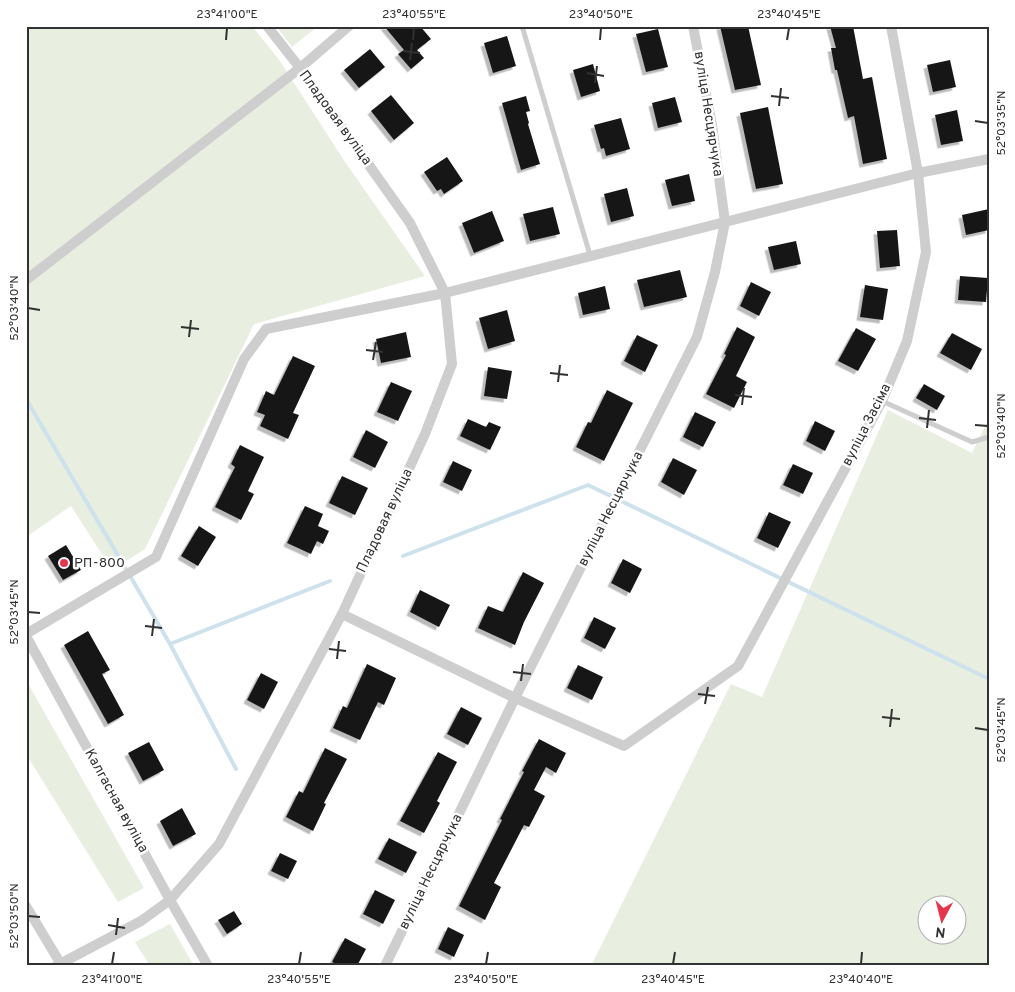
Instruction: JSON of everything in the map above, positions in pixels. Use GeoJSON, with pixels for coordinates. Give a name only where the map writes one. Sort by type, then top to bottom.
{"type":"FeatureCollection","features":[{"type":"Feature","properties":{"kind":"street","name":"Пладовая вуліца"},"geometry":{"type":"LineString","coordinates":[[59,965],[140,921],[170,900],[219,844],[342,614],[425,434],[452,364],[445,293],[410,223],[300,68],[267,26]]}},
{"type":"Feature","properties":{"kind":"street"},"geometry":{"type":"LineString","coordinates":[[26,280],[300,68],[349,26]]}},
{"type":"Feature","properties":{"kind":"street","name":"вуліца Несцярчука"},"geometry":{"type":"LineString","coordinates":[[385,966],[515,698],[697,337],[715,272],[725,222],[712,125],[693,26]]}},
{"type":"Feature","properties":{"kind":"street","name":"вуліца Засіма"},"geometry":{"type":"LineString","coordinates":[[515,698],[624,746],[738,666],[882,401],[907,341],[926,252],[918,173],[891,26]]}},
{"type":"Feature","properties":{"kind":"street"},"geometry":{"type":"LineString","coordinates":[[26,635],[156,557],[244,359],[266,329],[445,293],[918,173],[989,160]]}},
{"type":"Feature","properties":{"kind":"street"},"geometry":{"type":"LineString","coordinates":[[342,614],[515,698]]}},
{"type":"Feature","properties":{"kind":"street","name":"Калгасная вуліца"},"geometry":{"type":"LineString","coordinates":[[26,635],[208,966]]}},
{"type":"Feature","properties":{"kind":"street"},"geometry":{"type":"LineString","coordinates":[[26,906],[59,965]]}},
{"type":"Feature","properties":{"kind":"lane"},"geometry":{"type":"LineString","coordinates":[[522,26],[590,255]]}},
{"type":"Feature","properties":{"kind":"lane"},"geometry":{"type":"LineString","coordinates":[[882,401],[972,442],[989,437]]}},
{"type":"Feature","properties":{"kind":"shaded area"},"geometry":{"type":"Polygon","coordinates":[[[26,26],[252,26],[280,61],[345,162],[425,276],[254,324],[145,549],[112,570],[71,506],[26,537],[26,26]]]}},
{"type":"Feature","properties":{"kind":"shaded area"},"geometry":{"type":"Polygon","coordinates":[[[276,26],[318,26],[292,47],[276,26]]]}},
{"type":"Feature","properties":{"kind":"shaded area"},"geometry":{"type":"Polygon","coordinates":[[[888,410],[972,453],[989,418],[989,966],[591,966],[731,684],[762,697],[888,410]]]}},
{"type":"Feature","properties":{"kind":"shaded area"},"geometry":{"type":"Polygon","coordinates":[[[26,680],[144,888],[118,902],[26,754],[26,680]]]}},
{"type":"Feature","properties":{"kind":"shaded area"},"geometry":{"type":"Polygon","coordinates":[[[170,924],[194,966],[150,966],[135,942],[170,924]]]}},
{"type":"Feature","properties":{"kind":"building"},"geometry":{"type":"Polygon","coordinates":[[[384,26],[420,26],[431,39],[417,50],[424,58],[411,69],[398,54],[404,50],[384,26]]]}},
{"type":"Feature","properties":{"kind":"building"},"geometry":{"type":"Polygon","coordinates":[[[720,26],[748,26],[761,85],[735,90],[720,26]]]}},
{"type":"Feature","properties":{"kind":"building"},"geometry":{"type":"Polygon","coordinates":[[[830,26],[853,26],[863,79],[872,77],[887,159],[863,164],[854,116],[848,118],[837,70],[835,70],[831,48],[836,48],[830,26]]]}},
{"type":"Feature","properties":{"kind":"building"},"geometry":{"type":"Polygon","coordinates":[[[658,29],[668,67],[646,72],[636,34],[658,29]]]}},
{"type":"Feature","properties":{"kind":"building"},"geometry":{"type":"Polygon","coordinates":[[[507,36],[516,66],[493,73],[484,43],[507,36]]]}},
{"type":"Feature","properties":{"kind":"building"},"geometry":{"type":"Polygon","coordinates":[[[370,49],[385,67],[359,88],[344,70],[370,49]]]}},
{"type":"Feature","properties":{"kind":"building"},"geometry":{"type":"Polygon","coordinates":[[[950,60],[956,87],[933,92],[927,65],[950,60]]]}},
{"type":"Feature","properties":{"kind":"building"},"geometry":{"type":"Polygon","coordinates":[[[593,64],[600,91],[581,97],[573,70],[593,64]]]}},
{"type":"Feature","properties":{"kind":"building"},"geometry":{"type":"Polygon","coordinates":[[[391,95],[414,123],[394,140],[371,111],[391,95]]]}},
{"type":"Feature","properties":{"kind":"building"},"geometry":{"type":"Polygon","coordinates":[[[526,96],[530,111],[526,112],[528,124],[540,164],[521,170],[502,103],[526,96]]]}},
{"type":"Feature","properties":{"kind":"building"},"geometry":{"type":"Polygon","coordinates":[[[675,97],[682,122],[658,128],[652,103],[675,97]]]}},
{"type":"Feature","properties":{"kind":"building"},"geometry":{"type":"Polygon","coordinates":[[[768,107],[783,184],[756,189],[740,113],[768,107]]]}},
{"type":"Feature","properties":{"kind":"building"},"geometry":{"type":"Polygon","coordinates":[[[957,110],[963,141],[941,145],[935,115],[957,110]]]}},
{"type":"Feature","properties":{"kind":"building"},"geometry":{"type":"Polygon","coordinates":[[[621,118],[630,149],[606,156],[604,148],[601,149],[594,125],[621,118]]]}},
{"type":"Feature","properties":{"kind":"building"},"geometry":{"type":"Polygon","coordinates":[[[447,157],[463,181],[444,194],[441,189],[437,191],[424,172],[447,157]]]}},
{"type":"Feature","properties":{"kind":"building"},"geometry":{"type":"Polygon","coordinates":[[[689,174],[695,201],[672,206],[665,180],[689,174]]]}},
{"type":"Feature","properties":{"kind":"building"},"geometry":{"type":"Polygon","coordinates":[[[627,188],[634,216],[611,222],[604,194],[627,188]]]}},
{"type":"Feature","properties":{"kind":"building"},"geometry":{"type":"Polygon","coordinates":[[[553,207],[560,234],[530,241],[523,214],[553,207]]]}},
{"type":"Feature","properties":{"kind":"building"},"geometry":{"type":"Polygon","coordinates":[[[989,209],[989,230],[966,235],[962,215],[989,209]]]}},
{"type":"Feature","properties":{"kind":"building"},"geometry":{"type":"Polygon","coordinates":[[[492,211],[504,241],[474,253],[462,223],[492,211]]]}},
{"type":"Feature","properties":{"kind":"building"},"geometry":{"type":"Polygon","coordinates":[[[897,230],[900,266],[880,268],[877,231],[897,230]]]}},
{"type":"Feature","properties":{"kind":"building"},"geometry":{"type":"Polygon","coordinates":[[[796,241],[801,264],[774,270],[768,247],[796,241]]]}},
{"type":"Feature","properties":{"kind":"building"},"geometry":{"type":"Polygon","coordinates":[[[680,270],[687,297],[644,307],[637,280],[680,270]]]}},
{"type":"Feature","properties":{"kind":"building"},"geometry":{"type":"Polygon","coordinates":[[[960,276],[988,278],[986,302],[958,300],[960,276]]]}},
{"type":"Feature","properties":{"kind":"building"},"geometry":{"type":"Polygon","coordinates":[[[751,282],[771,292],[759,316],[740,306],[751,282]]]}},
{"type":"Feature","properties":{"kind":"building"},"geometry":{"type":"Polygon","coordinates":[[[865,285],[888,289],[883,320],[860,317],[865,285]]]}},
{"type":"Feature","properties":{"kind":"building"},"geometry":{"type":"Polygon","coordinates":[[[605,286],[610,309],[583,315],[578,293],[605,286]]]}},
{"type":"Feature","properties":{"kind":"building"},"geometry":{"type":"Polygon","coordinates":[[[507,310],[515,341],[488,349],[479,318],[507,310]]]}},
{"type":"Feature","properties":{"kind":"building"},"geometry":{"type":"Polygon","coordinates":[[[737,327],[755,337],[736,376],[747,382],[734,408],[706,394],[726,355],[724,354],[737,327]]]}},
{"type":"Feature","properties":{"kind":"building"},"geometry":{"type":"Polygon","coordinates":[[[856,328],[876,339],[858,371],[838,361],[856,328]]]}},
{"type":"Feature","properties":{"kind":"building"},"geometry":{"type":"Polygon","coordinates":[[[406,332],[411,357],[381,363],[376,339],[406,332]]]}},
{"type":"Feature","properties":{"kind":"building"},"geometry":{"type":"Polygon","coordinates":[[[952,333],[982,349],[971,370],[940,353],[952,333]]]}},
{"type":"Feature","properties":{"kind":"building"},"geometry":{"type":"Polygon","coordinates":[[[637,335],[658,345],[645,372],[624,361],[637,335]]]}},
{"type":"Feature","properties":{"kind":"building"},"geometry":{"type":"Polygon","coordinates":[[[293,356],[315,366],[293,413],[299,415],[288,439],[260,426],[265,415],[257,412],[266,391],[274,395],[293,356]]]}},
{"type":"Feature","properties":{"kind":"building"},"geometry":{"type":"Polygon","coordinates":[[[488,367],[512,371],[507,399],[484,396],[488,367]]]}},
{"type":"Feature","properties":{"kind":"building"},"geometry":{"type":"Polygon","coordinates":[[[391,382],[412,391],[398,421],[377,412],[391,382]]]}},
{"type":"Feature","properties":{"kind":"building"},"geometry":{"type":"Polygon","coordinates":[[[924,384],[945,396],[937,410],[916,398],[924,384]]]}},
{"type":"Feature","properties":{"kind":"building"},"geometry":{"type":"Polygon","coordinates":[[[607,390],[633,403],[604,461],[576,447],[588,422],[591,423],[607,390]]]}},
{"type":"Feature","properties":{"kind":"building"},"geometry":{"type":"Polygon","coordinates":[[[695,412],[716,422],[703,447],[683,437],[695,412]]]}},
{"type":"Feature","properties":{"kind":"building"},"geometry":{"type":"Polygon","coordinates":[[[468,419],[486,427],[489,422],[501,427],[490,450],[460,436],[468,419]]]}},
{"type":"Feature","properties":{"kind":"building"},"geometry":{"type":"Polygon","coordinates":[[[815,421],[835,431],[825,451],[806,441],[815,421]]]}},
{"type":"Feature","properties":{"kind":"building"},"geometry":{"type":"Polygon","coordinates":[[[366,430],[388,442],[375,468],[353,457],[366,430]]]}},
{"type":"Feature","properties":{"kind":"building"},"geometry":{"type":"Polygon","coordinates":[[[240,445],[264,457],[248,491],[254,494],[241,520],[215,507],[235,467],[231,464],[240,445]]]}},
{"type":"Feature","properties":{"kind":"building"},"geometry":{"type":"Polygon","coordinates":[[[673,458],[697,470],[684,495],[661,482],[673,458]]]}},
{"type":"Feature","properties":{"kind":"building"},"geometry":{"type":"Polygon","coordinates":[[[453,461],[472,470],[462,491],[443,482],[453,461]]]}},
{"type":"Feature","properties":{"kind":"building"},"geometry":{"type":"Polygon","coordinates":[[[793,464],[813,473],[803,494],[783,485],[793,464]]]}},
{"type":"Feature","properties":{"kind":"building"},"geometry":{"type":"Polygon","coordinates":[[[342,476],[368,488],[355,515],[329,503],[342,476]]]}},
{"type":"Feature","properties":{"kind":"building"},"geometry":{"type":"Polygon","coordinates":[[[305,506],[323,514],[318,526],[329,531],[323,544],[317,541],[311,554],[287,543],[305,506]]]}},
{"type":"Feature","properties":{"kind":"building"},"geometry":{"type":"Polygon","coordinates":[[[769,512],[791,522],[778,548],[757,538],[769,512]]]}},
{"type":"Feature","properties":{"kind":"building"},"geometry":{"type":"Polygon","coordinates":[[[199,526],[216,537],[198,566],[181,556],[199,526]]]}},
{"type":"Feature","properties":{"kind":"building","name":"РП-800"},"geometry":{"type":"Polygon","coordinates":[[[66,545],[81,570],[63,580],[48,556],[66,545]]]}},
{"type":"Feature","properties":{"kind":"building"},"geometry":{"type":"Polygon","coordinates":[[[623,559],[642,569],[630,593],[611,583],[623,559]]]}},
{"type":"Feature","properties":{"kind":"building"},"geometry":{"type":"Polygon","coordinates":[[[523,572],[544,583],[524,622],[515,645],[478,628],[488,606],[503,612],[523,572]]]}},
{"type":"Feature","properties":{"kind":"building"},"geometry":{"type":"Polygon","coordinates":[[[420,590],[450,605],[439,627],[410,612],[420,590]]]}},
{"type":"Feature","properties":{"kind":"building"},"geometry":{"type":"Polygon","coordinates":[[[594,617],[616,628],[605,649],[584,638],[594,617]]]}},
{"type":"Feature","properties":{"kind":"building"},"geometry":{"type":"Polygon","coordinates":[[[88,631],[110,670],[102,674],[124,715],[108,724],[64,645],[88,631]]]}},
{"type":"Feature","properties":{"kind":"building"},"geometry":{"type":"Polygon","coordinates":[[[367,664],[396,678],[384,705],[378,702],[360,740],[333,728],[343,706],[347,708],[367,664]]]}},
{"type":"Feature","properties":{"kind":"building"},"geometry":{"type":"Polygon","coordinates":[[[578,665],[603,677],[592,700],[567,688],[578,665]]]}},
{"type":"Feature","properties":{"kind":"building"},"geometry":{"type":"Polygon","coordinates":[[[261,673],[278,682],[264,709],[247,700],[261,673]]]}},
{"type":"Feature","properties":{"kind":"building"},"geometry":{"type":"Polygon","coordinates":[[[461,707],[482,718],[468,745],[447,734],[461,707]]]}},
{"type":"Feature","properties":{"kind":"building"},"geometry":{"type":"Polygon","coordinates":[[[539,739],[566,753],[556,773],[546,767],[534,790],[545,796],[529,827],[524,825],[494,883],[501,887],[485,920],[459,906],[502,820],[500,819],[539,739]]]}},
{"type":"Feature","properties":{"kind":"building"},"geometry":{"type":"Polygon","coordinates":[[[149,742],[164,770],[143,781],[128,753],[149,742]]]}},
{"type":"Feature","properties":{"kind":"building"},"geometry":{"type":"Polygon","coordinates":[[[325,748],[347,759],[324,803],[326,804],[313,831],[286,817],[299,791],[303,793],[325,748]]]}},
{"type":"Feature","properties":{"kind":"building"},"geometry":{"type":"Polygon","coordinates":[[[438,752],[457,762],[437,801],[440,803],[424,833],[400,821],[438,752]]]}},
{"type":"Feature","properties":{"kind":"building"},"geometry":{"type":"Polygon","coordinates":[[[182,808],[196,834],[173,846],[160,821],[182,808]]]}},
{"type":"Feature","properties":{"kind":"building"},"geometry":{"type":"Polygon","coordinates":[[[389,838],[417,852],[406,873],[378,859],[389,838]]]}},
{"type":"Feature","properties":{"kind":"building"},"geometry":{"type":"Polygon","coordinates":[[[280,853],[297,861],[288,879],[271,871],[280,853]]]}},
{"type":"Feature","properties":{"kind":"building"},"geometry":{"type":"Polygon","coordinates":[[[375,890],[395,900],[383,924],[363,914],[375,890]]]}},
{"type":"Feature","properties":{"kind":"building"},"geometry":{"type":"Polygon","coordinates":[[[234,911],[242,924],[227,934],[218,920],[234,911]]]}},
{"type":"Feature","properties":{"kind":"building"},"geometry":{"type":"Polygon","coordinates":[[[448,927],[464,935],[454,957],[438,949],[448,927]]]}},
{"type":"Feature","properties":{"kind":"building"},"geometry":{"type":"Polygon","coordinates":[[[345,938],[366,949],[357,966],[340,966],[332,962],[345,938]]]}},
{"type":"Feature","properties":{"kind":"waterway"},"geometry":{"type":"LineString","coordinates":[[26,399],[170,644],[236,769]]}},
{"type":"Feature","properties":{"kind":"waterway"},"geometry":{"type":"LineString","coordinates":[[403,556],[588,485],[989,679]]}},
{"type":"Feature","properties":{"kind":"waterway"},"geometry":{"type":"LineString","coordinates":[[170,644],[330,581]]}},
{"type":"Feature","properties":{"kind":"place","name":"РП-800"},"geometry":{"type":"Point","coordinates":[64,563]}}]}
